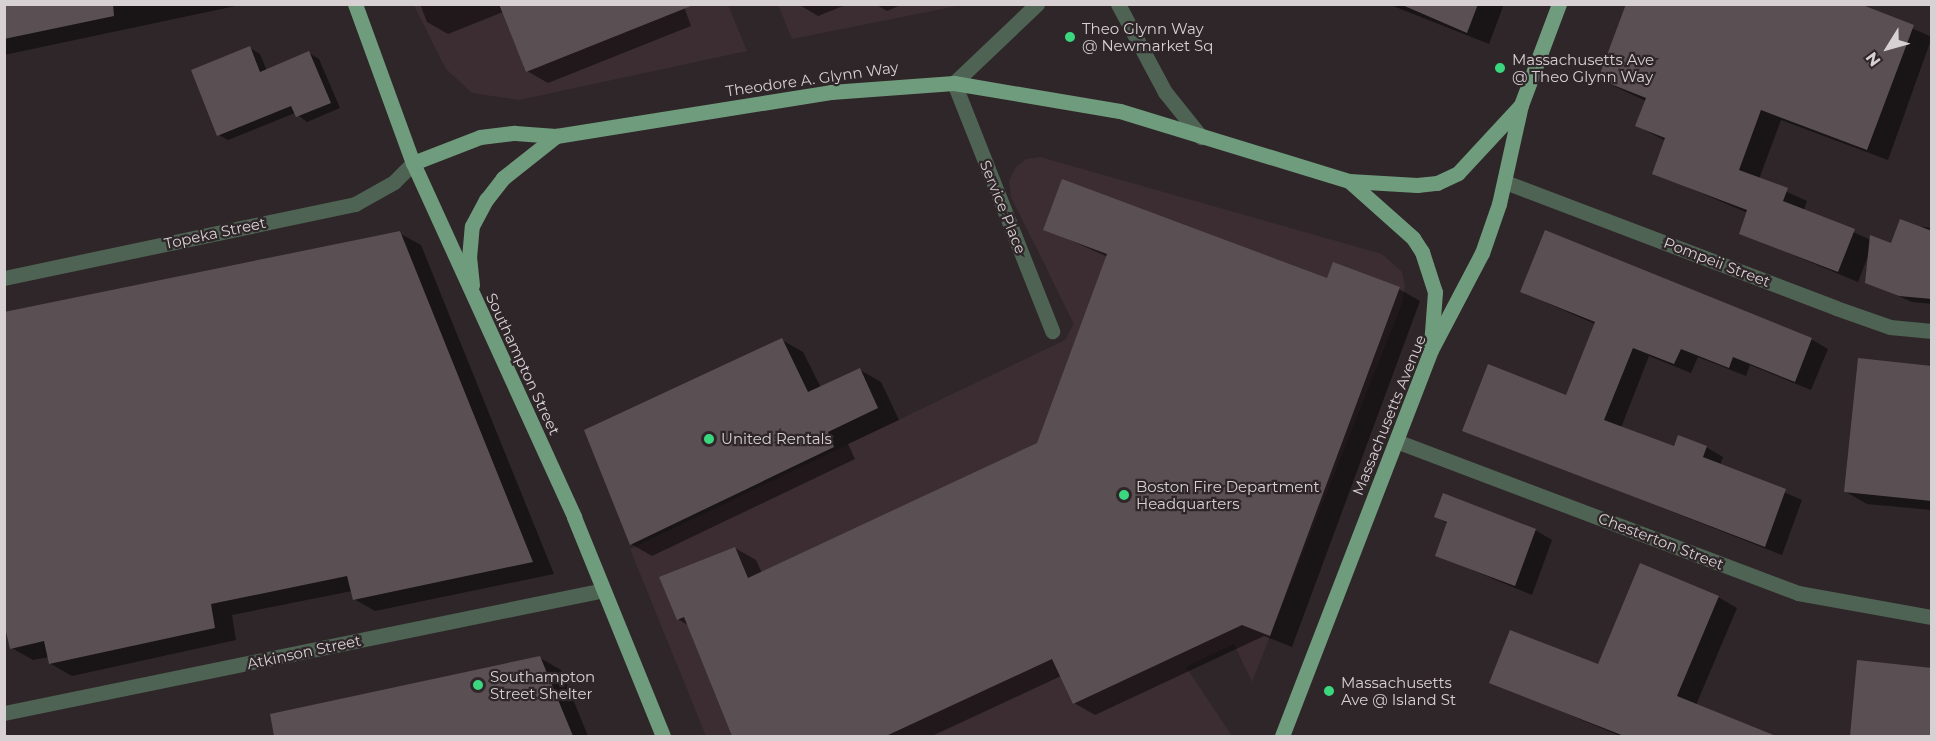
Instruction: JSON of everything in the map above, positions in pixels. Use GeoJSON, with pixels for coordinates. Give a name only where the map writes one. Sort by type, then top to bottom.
{"type":"FeatureCollection","features":[{"type":"Feature","properties":{"kind":"main road","name":"Southampton Street"},"geometry":{"type":"LineString","coordinates":[[355,4],[413,163],[604,590],[663,736]]}},
{"type":"Feature","properties":{"kind":"main road","name":"Massachusetts Avenue"},"geometry":{"type":"LineString","coordinates":[[1282,736],[1431,350],[1478,262],[1505,182],[1521,105],[1560,4]]}},
{"type":"Feature","properties":{"kind":"main road","name":"Theodore A. Glynn Way"},"geometry":{"type":"LineString","coordinates":[[413,163],[480,137],[515,133],[556,136],[831,92],[954,83],[1120,111],[1349,181]]}},
{"type":"Feature","properties":{"kind":"main road"},"geometry":{"type":"LineString","coordinates":[[1349,181],[1397,186],[1444,180],[1467,164],[1521,105]]}},
{"type":"Feature","properties":{"kind":"main road"},"geometry":{"type":"LineString","coordinates":[[475,303],[469,258],[472,226],[503,178],[556,136]]}},
{"type":"Feature","properties":{"kind":"main road"},"geometry":{"type":"LineString","coordinates":[[1349,181],[1413,238],[1422,252],[1435,292],[1431,350]]}},
{"type":"Feature","properties":{"kind":"street"},"geometry":{"type":"LineString","coordinates":[[954,83],[1037,4]]}},
{"type":"Feature","properties":{"kind":"street"},"geometry":{"type":"LineString","coordinates":[[1118,4],[1164,93],[1201,136]]}},
{"type":"Feature","properties":{"kind":"street","name":"Service Place"},"geometry":{"type":"LineString","coordinates":[[954,83],[1052,331]]}},
{"type":"Feature","properties":{"kind":"street","name":"Topeka Street"},"geometry":{"type":"LineString","coordinates":[[4,278],[355,204],[394,182],[413,163]]}},
{"type":"Feature","properties":{"kind":"street","name":"Pompeii Street"},"geometry":{"type":"LineString","coordinates":[[1505,182],[1890,327],[1932,331]]}},
{"type":"Feature","properties":{"kind":"street","name":"Chesterton Street"},"geometry":{"type":"LineString","coordinates":[[1396,441],[1798,593],[1932,617]]}},
{"type":"Feature","properties":{"kind":"street","name":"Atkinson Street"},"geometry":{"type":"LineString","coordinates":[[4,713],[604,590]]}},
{"type":"Feature","properties":{"kind":"shaded area"},"geometry":{"type":"Polygon","coordinates":[[[414,5],[728,5],[747,51],[519,100],[472,93],[446,69],[414,5]]]}},
{"type":"Feature","properties":{"kind":"shaded area"},"geometry":{"type":"Polygon","coordinates":[[[778,5],[962,5],[792,39],[778,5]]]}},
{"type":"Feature","properties":{"kind":"shaded area","name":"Boston Fire Department Headquarters"},"geometry":{"type":"Polygon","coordinates":[[[1040,157],[1382,254],[1402,272],[1405,285],[1403,301],[1252,682],[1234,644],[1186,667],[1232,736],[706,736],[630,549],[1065,340],[1074,324],[1011,197],[1009,181],[1016,167],[1026,159],[1040,157]]]}},
{"type":"Feature","properties":{"kind":"building"},"geometry":{"type":"Polygon","coordinates":[[[4,4],[113,4],[114,16],[4,39],[4,4]]]}},
{"type":"Feature","properties":{"kind":"building"},"geometry":{"type":"Polygon","coordinates":[[[499,4],[691,4],[691,6],[526,72],[499,4]]]}},
{"type":"Feature","properties":{"kind":"building"},"geometry":{"type":"Polygon","coordinates":[[[1400,4],[1478,4],[1467,33],[1400,4]]]}},
{"type":"Feature","properties":{"kind":"building"},"geometry":{"type":"Polygon","coordinates":[[[1626,4],[1860,4],[1914,25],[1867,150],[1761,110],[1739,170],[1788,188],[1783,201],[1855,229],[1838,272],[1739,234],[1747,210],[1652,174],[1665,138],[1635,126],[1646,98],[1598,79],[1626,4]]]}},
{"type":"Feature","properties":{"kind":"building"},"geometry":{"type":"Polygon","coordinates":[[[250,46],[260,72],[309,51],[331,103],[296,117],[291,106],[217,136],[191,70],[250,46]]]}},
{"type":"Feature","properties":{"kind":"building","name":"Boston Fire Department Headquarters"},"geometry":{"type":"Polygon","coordinates":[[[1062,179],[1327,278],[1333,262],[1400,287],[1270,636],[1242,625],[1073,704],[1052,659],[886,736],[732,736],[684,617],[677,620],[659,577],[735,547],[748,578],[1037,443],[1107,254],[1043,230],[1062,179]]]}},
{"type":"Feature","properties":{"kind":"building"},"geometry":{"type":"Polygon","coordinates":[[[1900,219],[1932,231],[1932,299],[1899,296],[1865,283],[1870,235],[1891,243],[1900,219]]]}},
{"type":"Feature","properties":{"kind":"building"},"geometry":{"type":"Polygon","coordinates":[[[1545,230],[1812,338],[1795,382],[1733,357],[1729,368],[1681,349],[1674,364],[1633,348],[1604,420],[1674,446],[1678,435],[1707,446],[1703,457],[1786,489],[1765,547],[1462,431],[1488,364],[1566,395],[1595,322],[1520,292],[1545,230]]]}},
{"type":"Feature","properties":{"kind":"building"},"geometry":{"type":"Polygon","coordinates":[[[400,231],[533,562],[353,600],[347,576],[211,604],[215,628],[49,664],[44,641],[10,649],[4,623],[4,312],[400,231]]]}},
{"type":"Feature","properties":{"kind":"building","name":"United Rentals"},"geometry":{"type":"Polygon","coordinates":[[[782,338],[808,392],[860,368],[878,408],[828,432],[834,447],[630,545],[584,430],[782,338]]]}},
{"type":"Feature","properties":{"kind":"building"},"geometry":{"type":"Polygon","coordinates":[[[1858,358],[1932,366],[1932,501],[1844,492],[1858,358]]]}},
{"type":"Feature","properties":{"kind":"building"},"geometry":{"type":"Polygon","coordinates":[[[1443,493],[1536,529],[1515,586],[1435,556],[1447,522],[1434,517],[1443,493]]]}},
{"type":"Feature","properties":{"kind":"building"},"geometry":{"type":"Polygon","coordinates":[[[1640,563],[1719,596],[1677,696],[1776,736],[1624,736],[1489,683],[1510,630],[1598,664],[1640,563]]]}},
{"type":"Feature","properties":{"kind":"building","name":"Southampton Street Shelter"},"geometry":{"type":"Polygon","coordinates":[[[540,656],[573,736],[274,736],[270,714],[540,656]]]}},
{"type":"Feature","properties":{"kind":"building"},"geometry":{"type":"Polygon","coordinates":[[[1857,660],[1932,668],[1932,736],[1850,736],[1857,660]]]}},
{"type":"Feature","properties":{"kind":"place","name":"Theo Glynn Way @ Newmarket Sq"},"geometry":{"type":"Point","coordinates":[1070,37]}},
{"type":"Feature","properties":{"kind":"place","name":"Massachusetts Ave @ Theo Glynn Way"},"geometry":{"type":"Point","coordinates":[1500,68]}},
{"type":"Feature","properties":{"kind":"place","name":"United Rentals"},"geometry":{"type":"Point","coordinates":[709,439]}},
{"type":"Feature","properties":{"kind":"place","name":"Boston Fire Department Headquarters"},"geometry":{"type":"Point","coordinates":[1124,495]}},
{"type":"Feature","properties":{"kind":"place","name":"Southampton Street Shelter"},"geometry":{"type":"Point","coordinates":[478,685]}},
{"type":"Feature","properties":{"kind":"place","name":"Massachusetts Ave @ Island St"},"geometry":{"type":"Point","coordinates":[1329,691]}}]}
